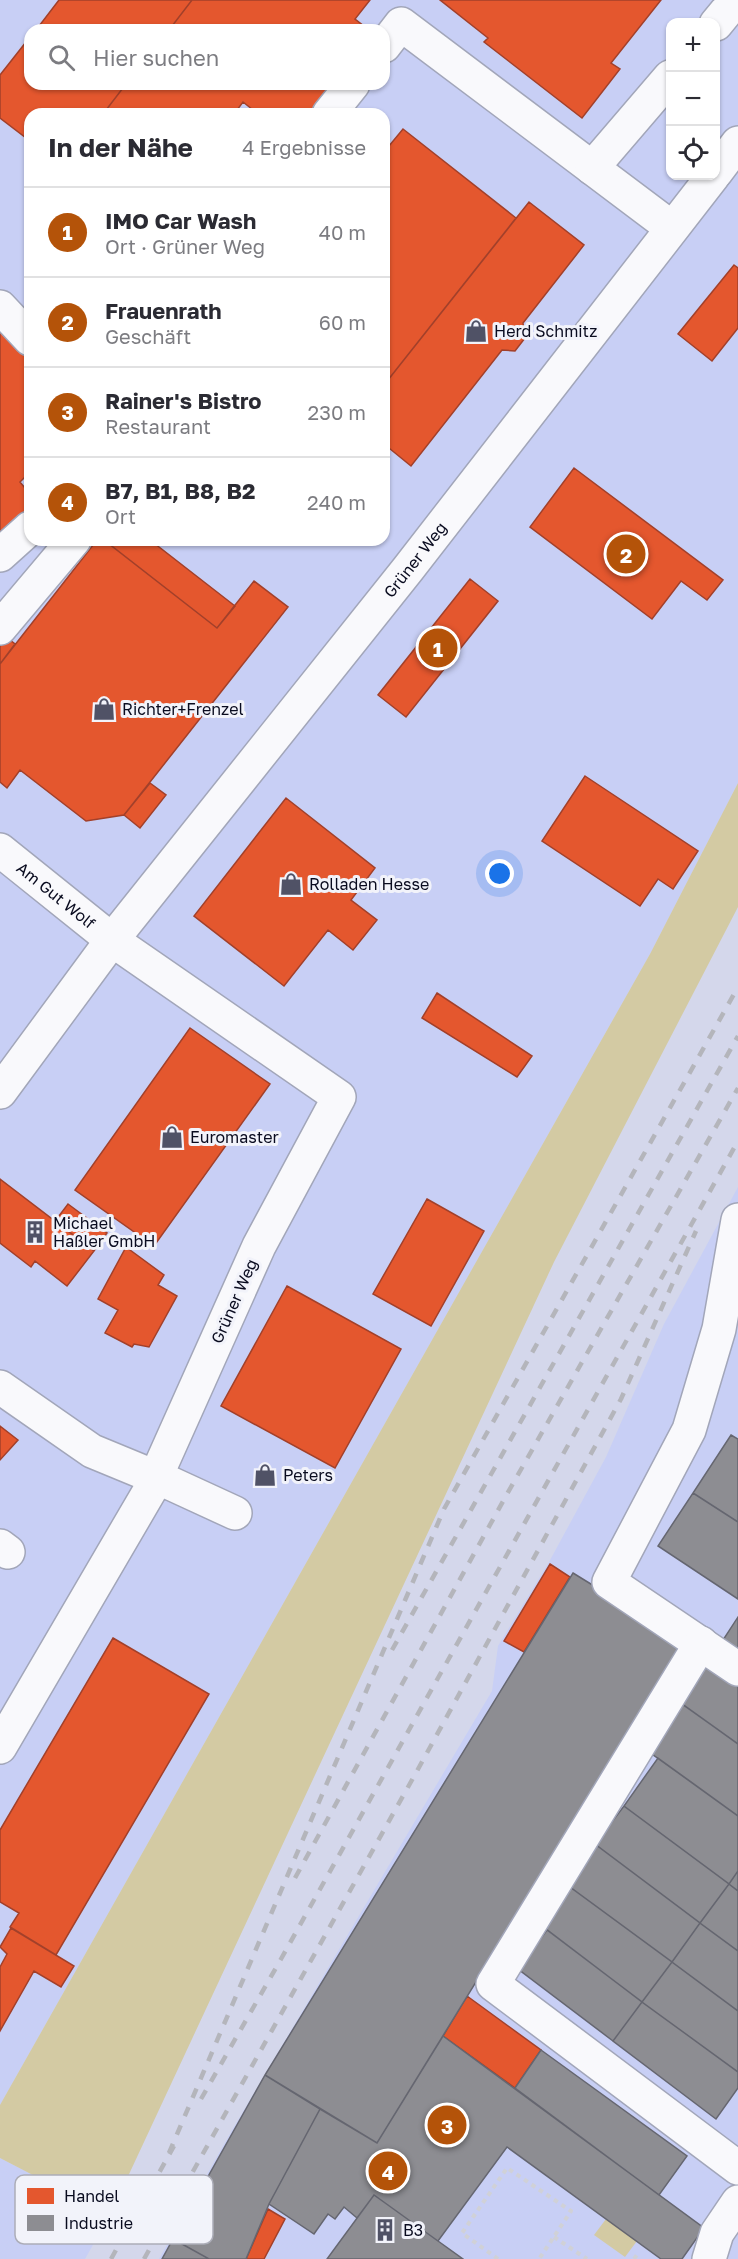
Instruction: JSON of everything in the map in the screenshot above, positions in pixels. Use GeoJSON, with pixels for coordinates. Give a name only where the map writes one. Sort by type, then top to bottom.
{"type":"FeatureCollection","features":[{"type":"Feature","properties":{"kind":"street"},"geometry":{"type":"LineString","coordinates":[[720,19],[730,7],[731,0]]}},
{"type":"Feature","properties":{"kind":"street"},"geometry":{"type":"LineString","coordinates":[[390,38],[401,24],[672,228]]}},
{"type":"Feature","properties":{"kind":"street"},"geometry":{"type":"LineString","coordinates":[[592,168],[666,82]]}},
{"type":"Feature","properties":{"kind":"street"},"geometry":{"type":"LineString","coordinates":[[334,108],[348,90]]}},
{"type":"Feature","properties":{"kind":"street","name":"Grüner Weg"},"geometry":{"type":"LineString","coordinates":[[720,166],[738,143]]}},
{"type":"Feature","properties":{"kind":"street","name":"Grüner Weg"},"geometry":{"type":"LineString","coordinates":[[0,1092],[112,940],[408,569],[709,180]]}},
{"type":"Feature","properties":{"kind":"street"},"geometry":{"type":"LineString","coordinates":[[0,307],[24,333]]}},
{"type":"Feature","properties":{"kind":"street"},"geometry":{"type":"LineString","coordinates":[[0,555],[24,533]]}},
{"type":"Feature","properties":{"kind":"street"},"geometry":{"type":"LineString","coordinates":[[0,628],[69,546]]}},
{"type":"Feature","properties":{"kind":"street","name":"Am Gut Wolf"},"geometry":{"type":"LineString","coordinates":[[0,850],[112,940]]}},
{"type":"Feature","properties":{"kind":"street","name":"Grüner Weg"},"geometry":{"type":"LineString","coordinates":[[0,1747],[149,1492],[259,1246],[339,1097],[112,940]]}},
{"type":"Feature","properties":{"kind":"street"},"geometry":{"type":"LineString","coordinates":[[738,1220],[728,1335],[689,1430],[609,1582],[738,1669]]}},
{"type":"Feature","properties":{"kind":"street"},"geometry":{"type":"LineString","coordinates":[[0,1388],[92,1451],[235,1513]]}},
{"type":"Feature","properties":{"kind":"street"},"geometry":{"type":"LineString","coordinates":[[700,1643],[493,1984],[738,2168]]}},
{"type":"Feature","properties":{"kind":"street"},"geometry":{"type":"LineString","coordinates":[[709,2259],[717,2233],[738,2202]]}},
{"type":"Feature","properties":{"kind":"path"},"geometry":{"type":"LineString","coordinates":[[498,2259],[462,2233],[507,2168],[571,2211],[539,2259]]}},
{"type":"Feature","properties":{"kind":"path"},"geometry":{"type":"LineString","coordinates":[[554,2237],[587,2259]]}},
{"type":"Feature","properties":{"kind":"path"},"geometry":{"type":"LineString","coordinates":[[634,2259],[639,2252]]}},
{"type":"Feature","properties":{"kind":"shaded area"},"geometry":{"type":"Polygon","coordinates":[[[0,0],[738,0],[738,783],[650,954],[0,2105],[0,0]]]}},
{"type":"Feature","properties":{"kind":"shaded area"},"geometry":{"type":"Polygon","coordinates":[[[738,783],[738,907],[554,1262],[129,2175],[33,2175],[0,2158],[0,2105],[650,954],[738,783]]]}},
{"type":"Feature","properties":{"kind":"shaded area"},"geometry":{"type":"Polygon","coordinates":[[[738,1187],[738,2259],[159,2259],[168,2244],[213,2244],[213,2175],[207,2175],[492,1691],[498,1646],[549,1562],[606,1457],[664,1324],[738,1187]]]}},
{"type":"Feature","properties":{"kind":"shaded area"},"geometry":{"type":"Polygon","coordinates":[[[0,2158],[33,2175],[15,2175],[15,2244],[94,2244],[85,2259],[0,2259],[0,2158]]]}},
{"type":"Feature","properties":{"kind":"shaded area"},"geometry":{"type":"Polygon","coordinates":[[[606,2219],[637,2241],[625,2257],[594,2235],[606,2219]]]}},
{"type":"Feature","properties":{"kind":"building: Handel"},"geometry":{"type":"Polygon","coordinates":[[[59,0],[192,0],[174,24],[41,24],[59,0]]]}},
{"type":"Feature","properties":{"kind":"building: Handel"},"geometry":{"type":"Polygon","coordinates":[[[192,0],[370,0],[355,19],[361,24],[174,24],[192,0]]]}},
{"type":"Feature","properties":{"kind":"building: Handel"},"geometry":{"type":"Polygon","coordinates":[[[440,0],[661,0],[611,63],[620,69],[582,118],[484,42],[488,38],[440,0]]]}},
{"type":"Feature","properties":{"kind":"building: Handel"},"geometry":{"type":"Polygon","coordinates":[[[24,45],[24,90],[121,90],[108,108],[24,108],[24,136],[0,118],[0,75],[24,45]]]}},
{"type":"Feature","properties":{"kind":"building: Handel"},"geometry":{"type":"Polygon","coordinates":[[[121,90],[332,90],[318,108],[250,108],[243,102],[238,108],[108,108],[121,90]]]}},
{"type":"Feature","properties":{"kind":"building: Handel"},"geometry":{"type":"Polygon","coordinates":[[[403,129],[516,218],[390,377],[390,145],[403,129]]]}},
{"type":"Feature","properties":{"kind":"building: Handel","name":"Herd Schmitz"},"geometry":{"type":"Polygon","coordinates":[[[529,202],[584,245],[523,323],[525,338],[515,351],[502,350],[411,466],[390,449],[390,377],[529,202]]]}},
{"type":"Feature","properties":{"kind":"building: Handel"},"geometry":{"type":"Polygon","coordinates":[[[734,265],[738,268],[738,328],[712,361],[678,334],[734,265]]]}},
{"type":"Feature","properties":{"kind":"building: Handel"},"geometry":{"type":"Polygon","coordinates":[[[0,327],[24,354],[24,478],[20,482],[24,487],[24,518],[0,537],[0,327]]]}},
{"type":"Feature","properties":{"kind":"building: Handel"},"geometry":{"type":"Polygon","coordinates":[[[574,468],[723,580],[707,600],[681,581],[652,619],[530,527],[574,468]]]}},
{"type":"Feature","properties":{"kind":"building: Handel","name":"Richter+Frenzel"},"geometry":{"type":"Polygon","coordinates":[[[92,546],[112,546],[217,628],[254,581],[288,607],[124,815],[86,821],[20,770],[7,788],[0,782],[0,664],[92,546]]]}},
{"type":"Feature","properties":{"kind":"building: Handel"},"geometry":{"type":"Polygon","coordinates":[[[112,546],[158,546],[235,606],[217,628],[112,546]]]}},
{"type":"Feature","properties":{"kind":"building: Handel"},"geometry":{"type":"Polygon","coordinates":[[[470,579],[498,601],[406,717],[378,695],[470,579]]]}},
{"type":"Feature","properties":{"kind":"building: Handel"},"geometry":{"type":"Polygon","coordinates":[[[2,634],[15,644],[0,664],[0,637],[2,634]]]}},
{"type":"Feature","properties":{"kind":"building: Handel"},"geometry":{"type":"Polygon","coordinates":[[[585,776],[698,851],[673,889],[658,879],[640,906],[542,841],[585,776]]]}},
{"type":"Feature","properties":{"kind":"building: Handel"},"geometry":{"type":"Polygon","coordinates":[[[150,783],[166,795],[140,828],[124,815],[150,783]]]}},
{"type":"Feature","properties":{"kind":"building: Handel","name":"Rolladen Hesse"},"geometry":{"type":"Polygon","coordinates":[[[286,798],[375,868],[351,900],[377,920],[353,950],[328,930],[284,986],[194,916],[286,798]]]}},
{"type":"Feature","properties":{"kind":"building: Handel"},"geometry":{"type":"Polygon","coordinates":[[[437,993],[532,1056],[517,1077],[422,1018],[437,993]]]}},
{"type":"Feature","properties":{"kind":"building: Handel","name":"Euromaster"},"geometry":{"type":"Polygon","coordinates":[[[190,1028],[270,1084],[154,1246],[75,1190],[190,1028]]]}},
{"type":"Feature","properties":{"kind":"building: Handel","name":"Michael Haßler GmbH"},"geometry":{"type":"Polygon","coordinates":[[[0,1179],[94,1251],[67,1286],[35,1261],[31,1267],[0,1243],[0,1179]]]}},
{"type":"Feature","properties":{"kind":"building: Handel"},"geometry":{"type":"Polygon","coordinates":[[[427,1199],[484,1231],[431,1326],[373,1294],[427,1199]]]}},
{"type":"Feature","properties":{"kind":"building: Handel"},"geometry":{"type":"Polygon","coordinates":[[[68,1204],[107,1233],[94,1251],[55,1221],[68,1204]]]}},
{"type":"Feature","properties":{"kind":"building: Handel"},"geometry":{"type":"Polygon","coordinates":[[[126,1247],[164,1275],[158,1285],[177,1296],[149,1347],[134,1344],[132,1347],[105,1333],[118,1310],[98,1299],[126,1247]]]}},
{"type":"Feature","properties":{"kind":"building: Handel"},"geometry":{"type":"Polygon","coordinates":[[[287,1286],[401,1349],[335,1468],[221,1406],[287,1286]]]}},
{"type":"Feature","properties":{"kind":"building: Handel"},"geometry":{"type":"Polygon","coordinates":[[[0,1426],[18,1440],[0,1460],[0,1426]]]}},
{"type":"Feature","properties":{"kind":"building: Handel"},"geometry":{"type":"Polygon","coordinates":[[[550,1564],[570,1577],[524,1652],[504,1641],[550,1564]]]}},
{"type":"Feature","properties":{"kind":"building: Handel"},"geometry":{"type":"Polygon","coordinates":[[[113,1638],[209,1694],[56,1955],[10,1927],[19,1913],[0,1902],[0,1830],[113,1638]]]}},
{"type":"Feature","properties":{"kind":"building: Handel"},"geometry":{"type":"Polygon","coordinates":[[[11,1928],[74,1966],[61,1987],[34,1971],[0,2031],[0,1967],[7,1954],[0,1947],[11,1928]]]}},
{"type":"Feature","properties":{"kind":"building: Handel"},"geometry":{"type":"Polygon","coordinates":[[[467,1996],[541,2050],[515,2088],[443,2036],[467,1996]]]}},
{"type":"Feature","properties":{"kind":"building: Handel"},"geometry":{"type":"Polygon","coordinates":[[[268,2209],[285,2219],[264,2259],[246,2259],[268,2209]]]}},
{"type":"Feature","properties":{"kind":"building: Industrie"},"geometry":{"type":"Polygon","coordinates":[[[731,1435],[738,1439],[738,1522],[693,1493],[731,1435]]]}},
{"type":"Feature","properties":{"kind":"building: Industrie"},"geometry":{"type":"Polygon","coordinates":[[[693,1493],[738,1522],[738,1599],[658,1546],[693,1493]]]}},
{"type":"Feature","properties":{"kind":"building: Industrie"},"geometry":{"type":"Polygon","coordinates":[[[573,1573],[685,1642],[377,2143],[265,2075],[573,1573]]]}},
{"type":"Feature","properties":{"kind":"building: Industrie"},"geometry":{"type":"Polygon","coordinates":[[[738,1617],[738,1650],[723,1640],[738,1617]]]}},
{"type":"Feature","properties":{"kind":"building: Industrie"},"geometry":{"type":"Polygon","coordinates":[[[700,1653],[738,1680],[738,1744],[674,1698],[700,1653]]]}},
{"type":"Feature","properties":{"kind":"building: Industrie"},"geometry":{"type":"Polygon","coordinates":[[[679,1702],[738,1744],[738,1816],[645,1749],[679,1702]]]}},
{"type":"Feature","properties":{"kind":"building: Industrie"},"geometry":{"type":"Polygon","coordinates":[[[658,1758],[738,1816],[738,1871],[729,1884],[624,1806],[658,1758]]]}},
{"type":"Feature","properties":{"kind":"building: Industrie"},"geometry":{"type":"Polygon","coordinates":[[[624,1806],[729,1884],[700,1923],[595,1844],[624,1806]]]}},
{"type":"Feature","properties":{"kind":"building: Industrie"},"geometry":{"type":"Polygon","coordinates":[[[595,1844],[700,1923],[672,1962],[566,1884],[595,1844]]]}},
{"type":"Feature","properties":{"kind":"building: Industrie"},"geometry":{"type":"Polygon","coordinates":[[[738,1871],[738,1891],[729,1884],[738,1871]]]}},
{"type":"Feature","properties":{"kind":"building: Industrie"},"geometry":{"type":"Polygon","coordinates":[[[566,1884],[672,1962],[642,2002],[537,1922],[566,1884]]]}},
{"type":"Feature","properties":{"kind":"building: Industrie"},"geometry":{"type":"Polygon","coordinates":[[[729,1884],[738,1891],[738,1951],[700,1923],[729,1884]]]}},
{"type":"Feature","properties":{"kind":"building: Industrie"},"geometry":{"type":"Polygon","coordinates":[[[700,1923],[738,1951],[738,2011],[672,1962],[700,1923]]]}},
{"type":"Feature","properties":{"kind":"building: Industrie"},"geometry":{"type":"Polygon","coordinates":[[[547,1930],[642,2002],[613,2041],[518,1969],[547,1930]]]}},
{"type":"Feature","properties":{"kind":"building: Industrie"},"geometry":{"type":"Polygon","coordinates":[[[672,1962],[738,2011],[738,2072],[642,2002],[672,1962]]]}},
{"type":"Feature","properties":{"kind":"building: Industrie"},"geometry":{"type":"Polygon","coordinates":[[[642,2002],[738,2072],[738,2088],[716,2119],[613,2041],[642,2002]]]}},
{"type":"Feature","properties":{"kind":"building: Industrie"},"geometry":{"type":"Polygon","coordinates":[[[443,2036],[704,2228],[682,2259],[661,2259],[507,2147],[438,2241],[374,2195],[357,2218],[344,2207],[335,2219],[328,2214],[314,2234],[269,2204],[320,2109],[377,2143],[443,2036]]]}},
{"type":"Feature","properties":{"kind":"building: Industrie"},"geometry":{"type":"Polygon","coordinates":[[[541,2050],[687,2156],[659,2195],[515,2088],[541,2050]]]}},
{"type":"Feature","properties":{"kind":"building: Industrie"},"geometry":{"type":"Polygon","coordinates":[[[265,2075],[320,2109],[269,2204],[246,2259],[209,2259],[182,2244],[213,2244],[213,2175],[209,2175],[265,2075]]]}},
{"type":"Feature","properties":{"kind":"building: Industrie","name":"B3"},"geometry":{"type":"Polygon","coordinates":[[[374,2195],[438,2241],[463,2259],[327,2259],[374,2195]]]}},
{"type":"Feature","properties":{"kind":"building: Industrie"},"geometry":{"type":"Polygon","coordinates":[[[170,2244],[182,2244],[209,2259],[162,2259],[170,2244]]]}},
{"type":"Feature","properties":{"kind":"railway"},"geometry":{"type":"LineString","coordinates":[[169,2153],[444,1509],[738,987]]}},
{"type":"Feature","properties":{"kind":"railway"},"geometry":{"type":"LineString","coordinates":[[392,1650],[738,1036]]}},
{"type":"Feature","properties":{"kind":"railway"},"geometry":{"type":"LineString","coordinates":[[295,1878],[507,1494],[738,1088]]}},
{"type":"Feature","properties":{"kind":"railway"},"geometry":{"type":"LineString","coordinates":[[201,2099],[738,1141]]}},
{"type":"Feature","properties":{"kind":"railway"},"geometry":{"type":"LineString","coordinates":[[191,2175],[417,1771],[621,1399],[696,1231]]}},
{"type":"Feature","properties":{"kind":"railway"},"geometry":{"type":"LineString","coordinates":[[158,2175],[174,2146]]}},
{"type":"Feature","properties":{"kind":"railway"},"geometry":{"type":"LineString","coordinates":[[111,2259],[119,2244]]}},
{"type":"Feature","properties":{"kind":"railway"},"geometry":{"type":"LineString","coordinates":[[144,2259],[152,2244]]}},
{"type":"Feature","properties":{"kind":"place","name":"Herd Schmitz"},"geometry":{"type":"Point","coordinates":[476,331]}},
{"type":"Feature","properties":{"kind":"place","name":"Frauenrath"},"geometry":{"type":"Point","coordinates":[626,554]}},
{"type":"Feature","properties":{"kind":"place","name":"IMO Car Wash"},"geometry":{"type":"Point","coordinates":[438,648]}},
{"type":"Feature","properties":{"kind":"place","name":"Richter+Frenzel"},"geometry":{"type":"Point","coordinates":[104,709]}},
{"type":"Feature","properties":{"kind":"place","name":"Rolladen Hesse"},"geometry":{"type":"Point","coordinates":[291,884]}},
{"type":"Feature","properties":{"kind":"place","name":"Euromaster"},"geometry":{"type":"Point","coordinates":[172,1137]}},
{"type":"Feature","properties":{"kind":"place","name":"Michael Haßler GmbH"},"geometry":{"type":"Point","coordinates":[35,1232]}},
{"type":"Feature","properties":{"kind":"place","name":"Peters"},"geometry":{"type":"Point","coordinates":[265,1475]}},
{"type":"Feature","properties":{"kind":"place","name":"Rainer's Bistro"},"geometry":{"type":"Point","coordinates":[447,2125]}},
{"type":"Feature","properties":{"kind":"place","name":"B7, B1, B8, B2"},"geometry":{"type":"Point","coordinates":[388,2171]}},
{"type":"Feature","properties":{"kind":"place","name":"B3"},"geometry":{"type":"Point","coordinates":[385,2230]}}]}
